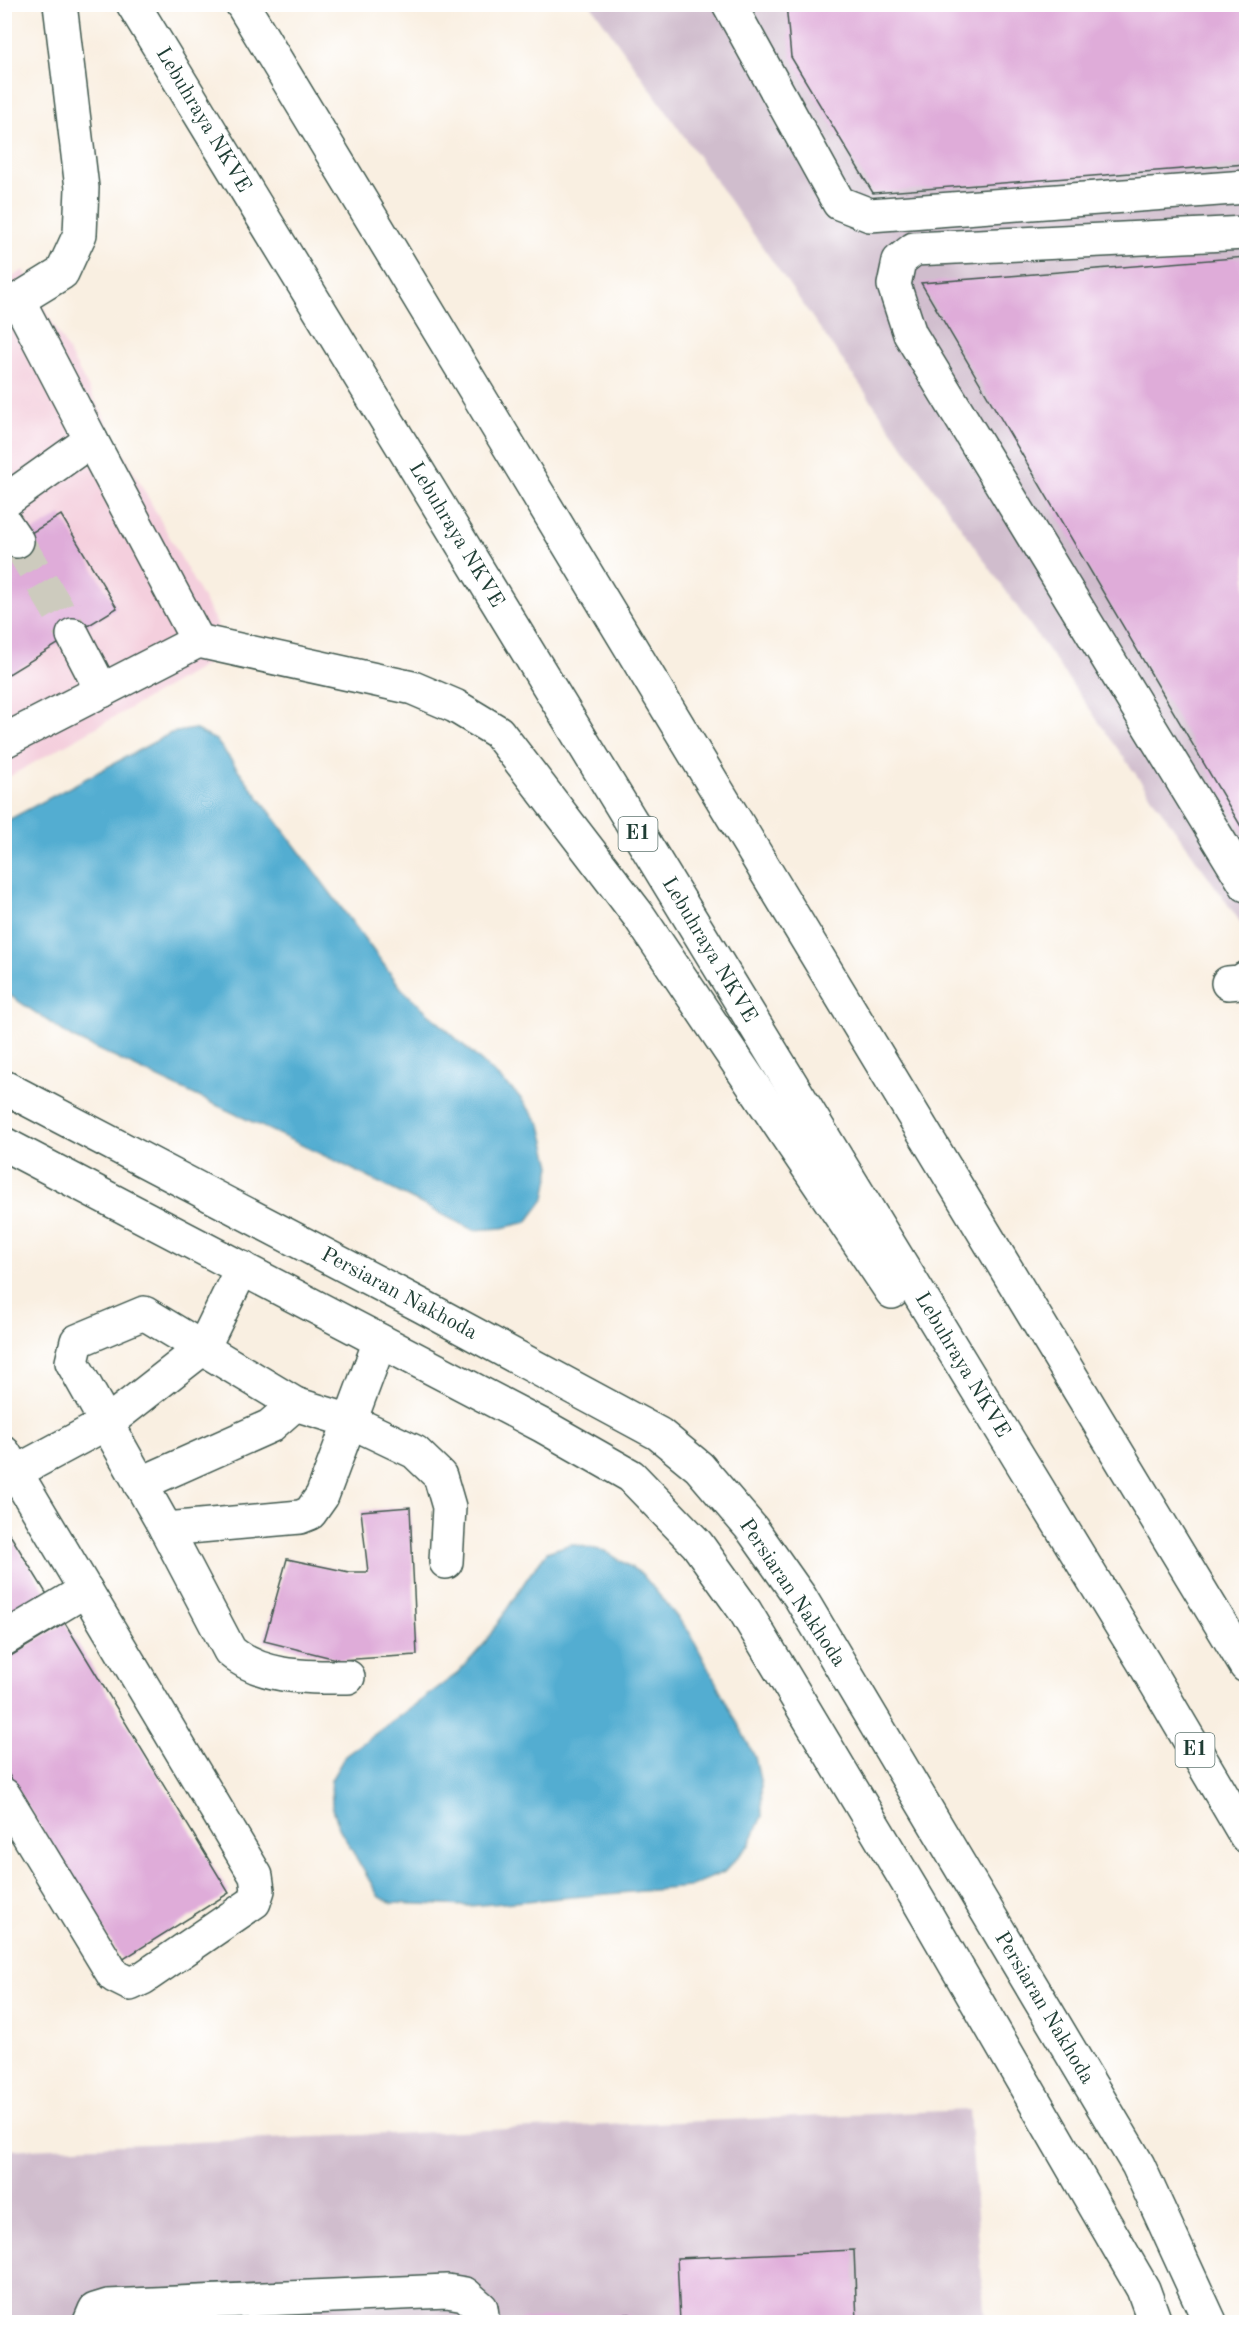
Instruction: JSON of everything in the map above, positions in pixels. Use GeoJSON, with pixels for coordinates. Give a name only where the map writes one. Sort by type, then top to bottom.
{"type":"FeatureCollection","features":[{"type":"Feature","properties":{"kind":"main road"},"geometry":{"type":"LineString","coordinates":[[60,4],[82,188],[80,234],[62,273],[11,304],[91,440],[198,641]]}},
{"type":"Feature","properties":{"kind":"main road","name":"Lebuhraya NKVE"},"geometry":{"type":"LineString","coordinates":[[133,4],[1144,1663],[1246,1836]]}},
{"type":"Feature","properties":{"kind":"main road"},"geometry":{"type":"LineString","coordinates":[[242,4],[1246,1666]]}},
{"type":"Feature","properties":{"kind":"main road"},"geometry":{"type":"LineString","coordinates":[[729,4],[838,203],[870,215],[1246,187]]}},
{"type":"Feature","properties":{"kind":"main road"},"geometry":{"type":"LineString","coordinates":[[1246,233],[914,249],[899,261],[894,285],[910,334],[1246,885]]}},
{"type":"Feature","properties":{"kind":"main road"},"geometry":{"type":"LineString","coordinates":[[4,502],[91,440]]}},
{"type":"Feature","properties":{"kind":"main road"},"geometry":{"type":"LineString","coordinates":[[73,635],[102,691]]}},
{"type":"Feature","properties":{"kind":"main road"},"geometry":{"type":"LineString","coordinates":[[4,741],[198,641],[413,688],[455,706],[498,732],[639,916],[1144,1663]]}},
{"type":"Feature","properties":{"kind":"main road","name":"Persiaran Nakhoda"},"geometry":{"type":"LineString","coordinates":[[4,1087],[422,1306],[659,1434],[699,1467],[752,1528],[800,1597],[1138,2165],[1210,2322]]}},
{"type":"Feature","properties":{"kind":"main road"},"geometry":{"type":"LineString","coordinates":[[4,1144],[543,1426],[630,1476],[697,1544],[745,1611],[918,1900],[1143,2289],[1155,2322]]}},
{"type":"Feature","properties":{"kind":"main road"},"geometry":{"type":"LineString","coordinates":[[4,1795],[114,1976],[130,1984],[143,1978],[254,1902],[258,1890],[256,1876],[10,1463],[107,1423],[203,1348],[242,1268]]}},
{"type":"Feature","properties":{"kind":"main road"},"geometry":{"type":"LineString","coordinates":[[348,1677],[296,1677],[242,1662],[230,1652],[166,1529],[72,1362],[77,1341],[144,1313],[295,1404],[350,1421],[415,1452],[440,1476],[449,1507],[446,1562]]}},
{"type":"Feature","properties":{"kind":"main road"},"geometry":{"type":"LineString","coordinates":[[166,1529],[300,1517],[310,1513],[322,1496],[380,1341]]}},
{"type":"Feature","properties":{"kind":"main road"},"geometry":{"type":"LineString","coordinates":[[140,1484],[270,1426],[295,1404]]}},
{"type":"Feature","properties":{"kind":"main road"},"geometry":{"type":"LineString","coordinates":[[4,1639],[86,1590]]}},
{"type":"Feature","properties":{"kind":"main road"},"geometry":{"type":"LineString","coordinates":[[90,2322],[95,2310],[108,2307],[447,2291],[465,2294],[481,2308],[483,2322]]}},
{"type":"Feature","properties":{"kind":"shaded area"},"geometry":{"type":"Polygon","coordinates":[[[591,5],[1246,5],[1246,930],[591,5]]]}},
{"type":"Feature","properties":{"kind":"shaded area"},"geometry":{"type":"Polygon","coordinates":[[[24,270],[218,626],[206,665],[5,779],[4,282],[24,270]]]}},
{"type":"Feature","properties":{"kind":"shaded area"},"geometry":{"type":"Polygon","coordinates":[[[969,2110],[985,2322],[5,2322],[4,2150],[969,2110]]]}},
{"type":"Feature","properties":{"kind":"water"},"geometry":{"type":"Polygon","coordinates":[[[194,729],[216,740],[402,989],[518,1095],[541,1125],[551,1166],[545,1198],[527,1222],[502,1228],[473,1230],[340,1163],[73,1038],[5,992],[5,825],[10,819],[171,733],[194,729]]]}},
{"type":"Feature","properties":{"kind":"water"},"geometry":{"type":"Polygon","coordinates":[[[571,1544],[605,1551],[642,1574],[690,1633],[755,1757],[761,1785],[762,1816],[749,1845],[724,1872],[689,1887],[469,1906],[393,1903],[379,1897],[339,1828],[332,1805],[331,1780],[345,1756],[458,1673],[484,1644],[547,1552],[571,1544]]]}},
{"type":"Feature","properties":{"kind":"building"},"geometry":{"type":"Polygon","coordinates":[[[786,4],[1246,4],[1246,164],[873,193],[791,57],[786,4]]]}},
{"type":"Feature","properties":{"kind":"building"},"geometry":{"type":"Polygon","coordinates":[[[1246,257],[1246,835],[921,283],[1246,257]]]}},
{"type":"Feature","properties":{"kind":"building"},"geometry":{"type":"Polygon","coordinates":[[[61,515],[117,608],[4,677],[4,549],[61,515]]]}},
{"type":"Feature","properties":{"kind":"building"},"geometry":{"type":"Polygon","coordinates":[[[410,1507],[417,1655],[340,1660],[264,1641],[287,1559],[349,1572],[368,1572],[361,1511],[410,1507]]]}},
{"type":"Feature","properties":{"kind":"building"},"geometry":{"type":"Polygon","coordinates":[[[4,1525],[48,1596],[4,1623],[4,1525]]]}},
{"type":"Feature","properties":{"kind":"building"},"geometry":{"type":"Polygon","coordinates":[[[65,1623],[229,1893],[122,1960],[4,1767],[4,1660],[65,1623]]]}},
{"type":"Feature","properties":{"kind":"building"},"geometry":{"type":"Polygon","coordinates":[[[854,2250],[857,2322],[680,2322],[677,2258],[854,2250]]]}},
{"type":"Feature","properties":{"kind":"building"},"geometry":{"type":"Polygon","coordinates":[[[630,2314],[631,2322],[520,2322],[520,2319],[630,2314]]]}},
{"type":"Feature","properties":{"kind":"tunnel"},"geometry":{"type":"LineString","coordinates":[[17,541],[73,635]]}}]}
